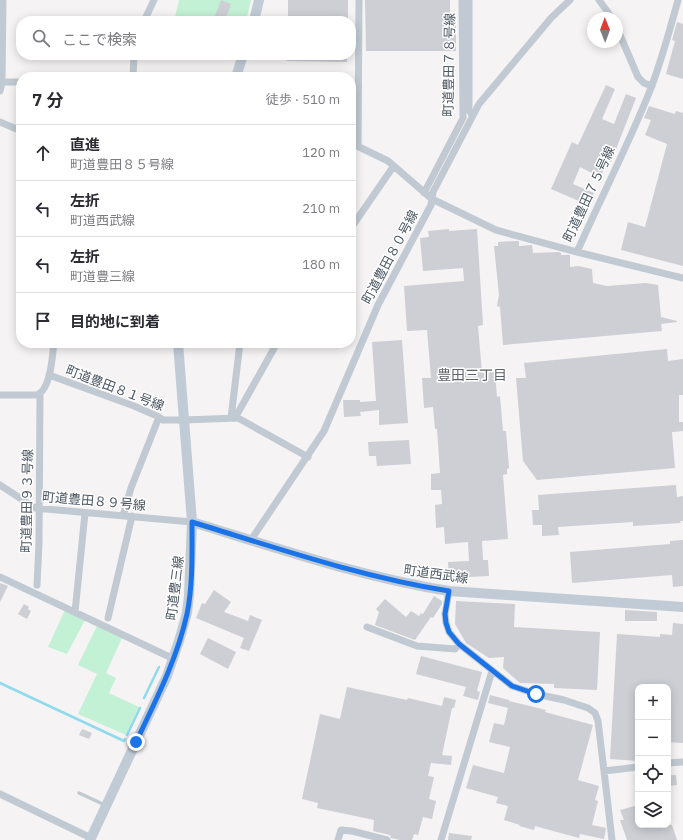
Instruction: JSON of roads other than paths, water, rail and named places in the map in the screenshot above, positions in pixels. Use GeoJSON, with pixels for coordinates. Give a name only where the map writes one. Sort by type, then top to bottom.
{"type":"FeatureCollection","features":[{"type":"Feature","properties":{"kind":"street"},"geometry":{"type":"LineString","coordinates":[[0,91],[3,0]]}},
{"type":"Feature","properties":{"kind":"street"},"geometry":{"type":"LineString","coordinates":[[146,16],[154,0]]}},
{"type":"Feature","properties":{"kind":"street"},"geometry":{"type":"LineString","coordinates":[[255,16],[259,0]]}},
{"type":"Feature","properties":{"kind":"street"},"geometry":{"type":"LineString","coordinates":[[356,108],[359,0]]}},
{"type":"Feature","properties":{"kind":"street","name":"町道豊田７８号線"},"geometry":{"type":"LineString","coordinates":[[424,193],[463,118],[462,0]]}},
{"type":"Feature","properties":{"kind":"street"},"geometry":{"type":"LineString","coordinates":[[470,0],[469,110],[472,116]]}},
{"type":"Feature","properties":{"kind":"street","name":"町道豊田８０号線"},"geometry":{"type":"LineString","coordinates":[[251,540],[328,425],[378,305],[431,205],[433,192],[479,104],[551,18],[570,0]]}},
{"type":"Feature","properties":{"kind":"street"},"geometry":{"type":"LineString","coordinates":[[599,0],[608,12]]}},
{"type":"Feature","properties":{"kind":"street","name":"町道豊田７５号線"},"geometry":{"type":"LineString","coordinates":[[356,145],[388,162],[432,199],[496,230],[577,252],[598,203],[632,134],[652,86],[678,0]]}},
{"type":"Feature","properties":{"kind":"street"},"geometry":{"type":"LineString","coordinates":[[623,42],[638,76],[644,83],[652,86]]}},
{"type":"Feature","properties":{"kind":"street"},"geometry":{"type":"LineString","coordinates":[[133,72],[134,60]]}},
{"type":"Feature","properties":{"kind":"street"},"geometry":{"type":"LineString","coordinates":[[238,72],[241,60]]}},
{"type":"Feature","properties":{"kind":"street"},"geometry":{"type":"LineString","coordinates":[[1,82],[16,82]]}},
{"type":"Feature","properties":{"kind":"street"},"geometry":{"type":"LineString","coordinates":[[0,122],[16,129]]}},
{"type":"Feature","properties":{"kind":"street"},"geometry":{"type":"LineString","coordinates":[[356,221],[393,167]]}},
{"type":"Feature","properties":{"kind":"street"},"geometry":{"type":"LineString","coordinates":[[577,252],[683,278]]}},
{"type":"Feature","properties":{"kind":"street"},"geometry":{"type":"LineString","coordinates":[[0,396],[36,396],[40,394],[44,390],[49,376],[53,348]]}},
{"type":"Feature","properties":{"kind":"street","name":"町道豊三線"},"geometry":{"type":"LineString","coordinates":[[90,839],[167,676],[174,658],[188,607],[192,522],[178,348]]}},
{"type":"Feature","properties":{"kind":"street"},"geometry":{"type":"LineString","coordinates":[[233,418],[240,348]]}},
{"type":"Feature","properties":{"kind":"street"},"geometry":{"type":"LineString","coordinates":[[233,418],[274,348]]}},
{"type":"Feature","properties":{"kind":"street","name":"町道豊田８１号線"},"geometry":{"type":"LineString","coordinates":[[49,376],[134,406],[163,420],[238,418],[308,457]]}},
{"type":"Feature","properties":{"kind":"street","name":"町道豊田９３号線"},"geometry":{"type":"LineString","coordinates":[[37,585],[40,508],[40,394]]}},
{"type":"Feature","properties":{"kind":"street"},"geometry":{"type":"LineString","coordinates":[[123,516],[131,488],[159,417]]}},
{"type":"Feature","properties":{"kind":"street","name":"町道豊田８９号線"},"geometry":{"type":"LineString","coordinates":[[0,485],[32,507],[192,522]]}},
{"type":"Feature","properties":{"kind":"street"},"geometry":{"type":"LineString","coordinates":[[76,611],[85,512]]}},
{"type":"Feature","properties":{"kind":"street"},"geometry":{"type":"LineString","coordinates":[[108,618],[132,516]]}},
{"type":"Feature","properties":{"kind":"street","name":"町道西武線"},"geometry":{"type":"LineString","coordinates":[[192,522],[353,571],[392,581],[449,591],[683,607]]}},
{"type":"Feature","properties":{"kind":"street"},"geometry":{"type":"LineString","coordinates":[[0,576],[174,658]]}},
{"type":"Feature","properties":{"kind":"street"},"geometry":{"type":"LineString","coordinates":[[449,591],[445,614],[446,623],[449,632],[459,644],[512,686],[536,694],[564,700],[588,708],[595,713],[598,721],[612,840]]}},
{"type":"Feature","properties":{"kind":"street"},"geometry":{"type":"LineString","coordinates":[[367,627],[418,646],[455,649],[459,644]]}},
{"type":"Feature","properties":{"kind":"street"},"geometry":{"type":"LineString","coordinates":[[441,840],[492,671]]}},
{"type":"Feature","properties":{"kind":"street"},"geometry":{"type":"LineString","coordinates":[[671,763],[683,762]]}},
{"type":"Feature","properties":{"kind":"street"},"geometry":{"type":"LineString","coordinates":[[604,771],[635,767]]}},
{"type":"Feature","properties":{"kind":"street"},"geometry":{"type":"LineString","coordinates":[[0,794],[90,839]]}},
{"type":"Feature","properties":{"kind":"street"},"geometry":{"type":"LineString","coordinates":[[338,840],[340,830],[352,831],[387,840]]}},
{"type":"Feature","properties":{"kind":"lane"},"geometry":{"type":"LineString","coordinates":[[79,792],[106,806]]}},
{"type":"Feature","properties":{"kind":"waterway"},"geometry":{"type":"LineString","coordinates":[[144,698],[159,667]]}},
{"type":"Feature","properties":{"kind":"waterway"},"geometry":{"type":"LineString","coordinates":[[0,683],[124,741],[125,739]]}},
{"type":"Feature","properties":{"kind":"waterway"},"geometry":{"type":"LineString","coordinates":[[127,735],[140,708]]}},
{"type":"Feature","properties":{"kind":"district","name":"豊田三丁目"},"geometry":{"type":"Point","coordinates":[472,375]}}]}
